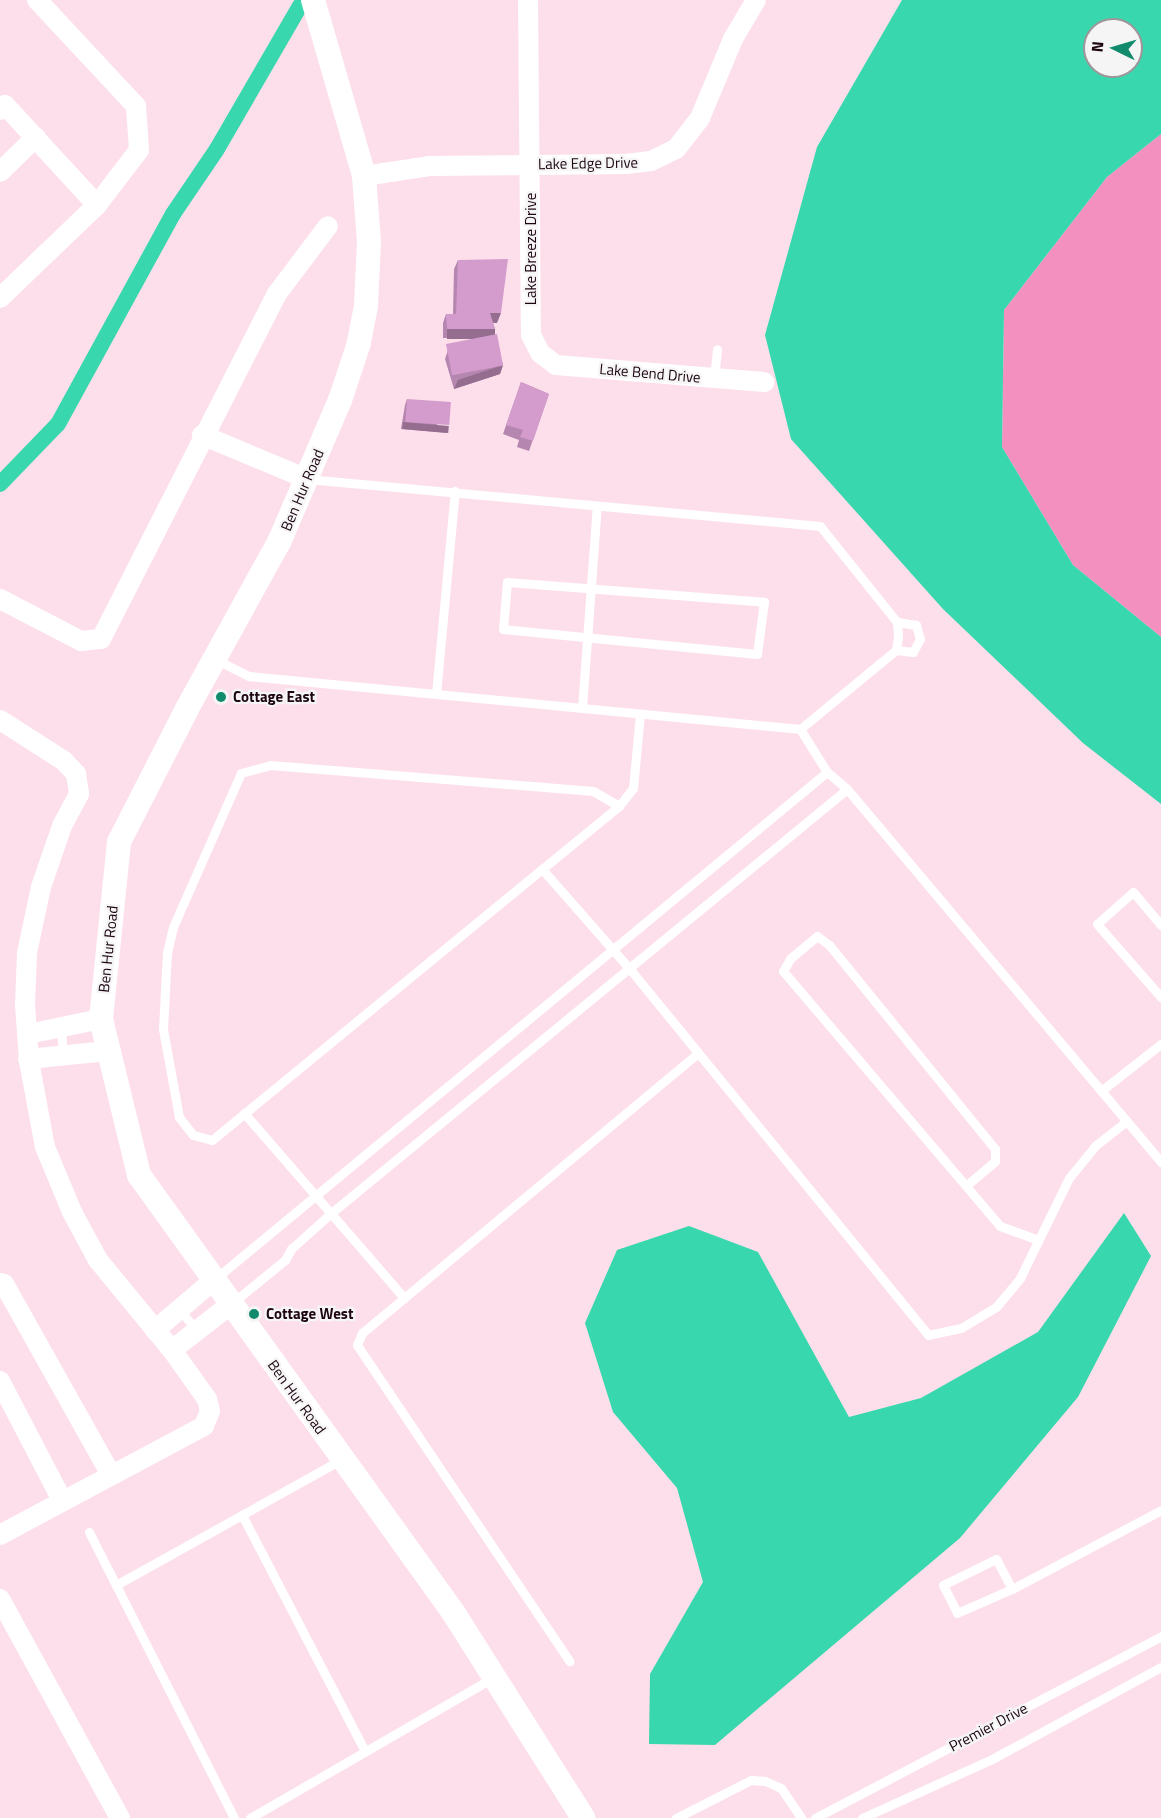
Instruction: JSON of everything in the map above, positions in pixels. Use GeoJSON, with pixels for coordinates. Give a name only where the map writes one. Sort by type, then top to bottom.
{"type":"FeatureCollection","features":[{"type":"Feature","properties":{"kind":"street"},"geometry":{"type":"LineString","coordinates":[[0,298],[97,205],[139,150],[136,106],[36,0]]}},
{"type":"Feature","properties":{"kind":"street","name":"Ben Hur Road"},"geometry":{"type":"LineString","coordinates":[[313,0],[363,176],[369,242],[366,306],[340,400],[279,542],[214,659],[119,842],[101,1019],[139,1176],[453,1612],[582,1818]]}},
{"type":"Feature","properties":{"kind":"street","name":"Lake Breeze Drive"},"geometry":{"type":"LineString","coordinates":[[528,0],[531,335],[540,353]]}},
{"type":"Feature","properties":{"kind":"street","name":"Lake Edge Drive"},"geometry":{"type":"LineString","coordinates":[[363,176],[429,166],[626,164],[651,160],[676,150],[700,118],[734,39],[756,0]]}},
{"type":"Feature","properties":{"kind":"street"},"geometry":{"type":"LineString","coordinates":[[0,110],[5,105],[97,205]]}},
{"type":"Feature","properties":{"kind":"street"},"geometry":{"type":"LineString","coordinates":[[0,172],[36,137]]}},
{"type":"Feature","properties":{"kind":"street"},"geometry":{"type":"LineString","coordinates":[[0,600],[81,641],[101,639],[202,435],[276,294],[328,226]]}},
{"type":"Feature","properties":{"kind":"street","name":"Lake Bend Drive"},"geometry":{"type":"LineString","coordinates":[[540,353],[556,365],[764,382]]}},
{"type":"Feature","properties":{"kind":"street"},"geometry":{"type":"LineString","coordinates":[[202,435],[307,479]]}},
{"type":"Feature","properties":{"kind":"street"},"geometry":{"type":"LineString","coordinates":[[0,720],[64,761],[76,774],[79,794],[62,826],[41,887],[27,953],[28,1059],[45,1147],[72,1212],[98,1260],[172,1350],[207,1399],[210,1411],[204,1426],[0,1535]]}},
{"type":"Feature","properties":{"kind":"street"},"geometry":{"type":"LineString","coordinates":[[28,1034],[101,1019]]}},
{"type":"Feature","properties":{"kind":"street"},"geometry":{"type":"LineString","coordinates":[[28,1059],[108,1051]]}},
{"type":"Feature","properties":{"kind":"street"},"geometry":{"type":"LineString","coordinates":[[155,1330],[213,1281]]}},
{"type":"Feature","properties":{"kind":"street"},"geometry":{"type":"LineString","coordinates":[[0,1283],[4,1284],[111,1475]]}},
{"type":"Feature","properties":{"kind":"street"},"geometry":{"type":"LineString","coordinates":[[172,1350],[230,1305]]}},
{"type":"Feature","properties":{"kind":"street"},"geometry":{"type":"LineString","coordinates":[[0,1381],[62,1500]]}},
{"type":"Feature","properties":{"kind":"street"},"geometry":{"type":"LineString","coordinates":[[0,1599],[120,1818]]}},
{"type":"Feature","properties":{"kind":"lane"},"geometry":{"type":"LineString","coordinates":[[714,378],[717,349]]}},
{"type":"Feature","properties":{"kind":"lane"},"geometry":{"type":"LineString","coordinates":[[307,479],[820,526],[897,622],[896,650]]}},
{"type":"Feature","properties":{"kind":"lane"},"geometry":{"type":"LineString","coordinates":[[436,694],[455,491]]}},
{"type":"Feature","properties":{"kind":"lane"},"geometry":{"type":"LineString","coordinates":[[582,708],[597,506]]}},
{"type":"Feature","properties":{"kind":"lane"},"geometry":{"type":"LineString","coordinates":[[507,582],[764,602],[757,654],[586,640],[503,629],[507,582]]}},
{"type":"Feature","properties":{"kind":"lane"},"geometry":{"type":"LineString","coordinates":[[214,659],[249,676],[800,729],[896,650],[913,652],[920,639],[916,625],[897,622]]}},
{"type":"Feature","properties":{"kind":"lane"},"geometry":{"type":"LineString","coordinates":[[619,806],[593,791],[270,765],[241,773],[173,927],[167,953],[163,1029],[179,1117],[193,1135],[212,1140],[619,806],[633,788],[640,714]]}},
{"type":"Feature","properties":{"kind":"lane"},"geometry":{"type":"LineString","coordinates":[[800,729],[827,772],[847,789],[1161,1162]]}},
{"type":"Feature","properties":{"kind":"lane"},"geometry":{"type":"LineString","coordinates":[[213,1281],[827,772]]}},
{"type":"Feature","properties":{"kind":"lane"},"geometry":{"type":"LineString","coordinates":[[230,1305],[285,1260],[291,1249],[330,1214],[847,789]]}},
{"type":"Feature","properties":{"kind":"lane"},"geometry":{"type":"LineString","coordinates":[[542,868],[629,968],[928,1335],[961,1328],[996,1307],[1020,1278],[1036,1239],[1069,1178],[1096,1145],[1127,1121]]}},
{"type":"Feature","properties":{"kind":"lane"},"geometry":{"type":"LineString","coordinates":[[1161,925],[1133,892],[1097,924],[1161,997]]}},
{"type":"Feature","properties":{"kind":"lane"},"geometry":{"type":"LineString","coordinates":[[968,1185],[994,1161],[995,1149],[830,945],[817,936],[790,959],[783,971],[968,1185],[1000,1226],[1036,1239]]}},
{"type":"Feature","properties":{"kind":"lane"},"geometry":{"type":"LineString","coordinates":[[61,1029],[63,1056]]}},
{"type":"Feature","properties":{"kind":"lane"},"geometry":{"type":"LineString","coordinates":[[1101,1090],[1161,1044]]}},
{"type":"Feature","properties":{"kind":"lane"},"geometry":{"type":"LineString","coordinates":[[569,1660],[357,1345],[362,1333],[698,1053]]}},
{"type":"Feature","properties":{"kind":"lane"},"geometry":{"type":"LineString","coordinates":[[244,1113],[404,1298]]}},
{"type":"Feature","properties":{"kind":"lane"},"geometry":{"type":"LineString","coordinates":[[180,1310],[196,1330]]}},
{"type":"Feature","properties":{"kind":"lane"},"geometry":{"type":"LineString","coordinates":[[116,1586],[342,1460]]}},
{"type":"Feature","properties":{"kind":"lane"},"geometry":{"type":"LineString","coordinates":[[1012,1588],[996,1559],[943,1585],[957,1614],[1012,1588],[1161,1510]]}},
{"type":"Feature","properties":{"kind":"lane"},"geometry":{"type":"LineString","coordinates":[[242,1515],[365,1751]]}},
{"type":"Feature","properties":{"kind":"lane"},"geometry":{"type":"LineString","coordinates":[[89,1532],[234,1818]]}},
{"type":"Feature","properties":{"kind":"lane","name":"Premier Drive"},"geometry":{"type":"LineString","coordinates":[[814,1818],[1161,1636]]}},
{"type":"Feature","properties":{"kind":"lane","name":"Premier Drive"},"geometry":{"type":"LineString","coordinates":[[862,1818],[994,1758],[1161,1667]]}},
{"type":"Feature","properties":{"kind":"lane"},"geometry":{"type":"LineString","coordinates":[[250,1818],[494,1677]]}},
{"type":"Feature","properties":{"kind":"lane"},"geometry":{"type":"LineString","coordinates":[[676,1818],[751,1780],[765,1781],[780,1788],[801,1818]]}},
{"type":"Feature","properties":{"kind":"shaded area"},"geometry":{"type":"Polygon","coordinates":[[[902,0],[1161,0],[1161,134],[1107,177],[1004,310],[1002,447],[1073,565],[1161,637],[1161,804],[1083,743],[943,609],[791,439],[765,335],[817,147],[902,0]]]}},
{"type":"Feature","properties":{"kind":"shaded area"},"geometry":{"type":"Polygon","coordinates":[[[1161,134],[1161,637],[1073,565],[1002,447],[1004,310],[1107,177],[1161,134]]]}},
{"type":"Feature","properties":{"kind":"shaded area"},"geometry":{"type":"Polygon","coordinates":[[[1124,1213],[1151,1256],[1078,1397],[960,1538],[715,1745],[649,1744],[650,1674],[703,1582],[677,1488],[613,1412],[585,1323],[617,1250],[689,1226],[758,1252],[849,1417],[921,1398],[1038,1332],[1124,1213]]]}},
{"type":"Feature","properties":{"kind":"building"},"geometry":{"type":"Polygon","coordinates":[[[508,259],[501,313],[490,313],[495,329],[447,329],[446,314],[456,314],[458,260],[508,259]]]}},
{"type":"Feature","properties":{"kind":"building"},"geometry":{"type":"Polygon","coordinates":[[[497,334],[503,365],[452,375],[446,344],[497,334]]]}},
{"type":"Feature","properties":{"kind":"building"},"geometry":{"type":"Polygon","coordinates":[[[521,382],[549,394],[533,441],[520,437],[523,430],[506,425],[521,382]]]}},
{"type":"Feature","properties":{"kind":"building"},"geometry":{"type":"Polygon","coordinates":[[[407,399],[451,402],[449,425],[405,422],[407,399]]]}},
{"type":"Feature","properties":{"kind":"waterway"},"geometry":{"type":"LineString","coordinates":[[0,484],[58,424],[173,214],[217,149],[300,6]]}},
{"type":"Feature","properties":{"kind":"place","name":"Cottage East"},"geometry":{"type":"Point","coordinates":[221,697]}},
{"type":"Feature","properties":{"kind":"place","name":"Cottage West"},"geometry":{"type":"Point","coordinates":[254,1314]}}]}
